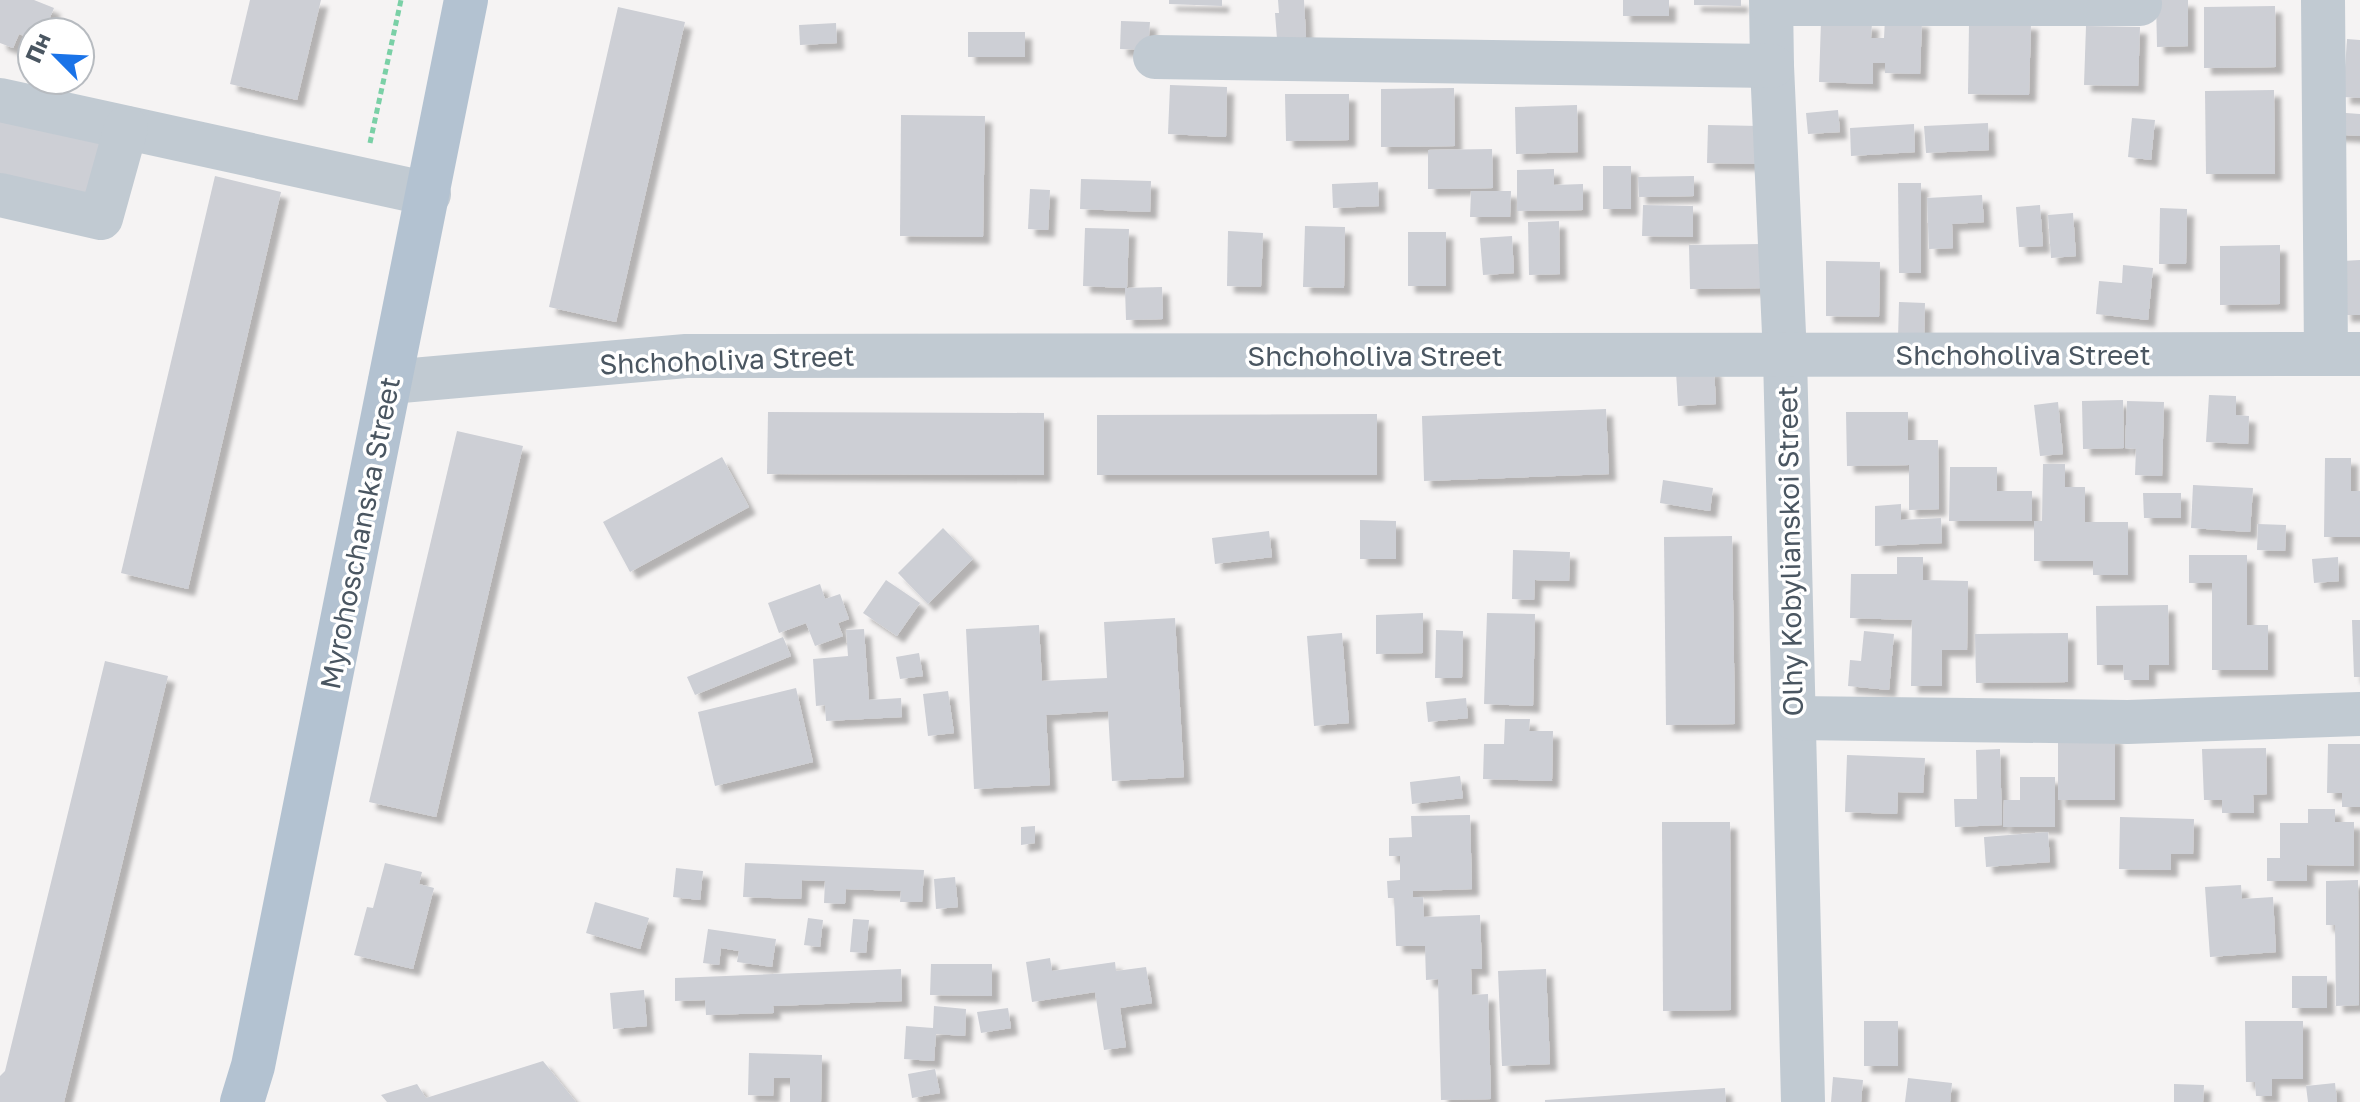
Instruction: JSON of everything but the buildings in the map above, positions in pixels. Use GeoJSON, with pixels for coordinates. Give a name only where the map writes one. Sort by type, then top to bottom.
{"type":"FeatureCollection","features":[{"type":"Feature","properties":{"kind":"main road","name":"Myrohoschanska Street"},"geometry":{"type":"LineString","coordinates":[[247,1084],[466,0]]}},
{"type":"Feature","properties":{"kind":"street"},"geometry":{"type":"LineString","coordinates":[[2323,0],[2343,354]]}},
{"type":"Feature","properties":{"kind":"street"},"geometry":{"type":"LineString","coordinates":[[1772,2],[2140,4]]}},
{"type":"Feature","properties":{"kind":"street","name":"Olhy Kobylianskoi Street"},"geometry":{"type":"LineString","coordinates":[[1772,2],[1785,356],[1803,1102]]}},
{"type":"Feature","properties":{"kind":"street"},"geometry":{"type":"LineString","coordinates":[[1155,57],[1772,66]]}},
{"type":"Feature","properties":{"kind":"street"},"geometry":{"type":"LineString","coordinates":[[0,100],[429,194]]}},
{"type":"Feature","properties":{"kind":"street"},"geometry":{"type":"LineString","coordinates":[[0,195],[101,218],[126,128]]}},
{"type":"Feature","properties":{"kind":"street","name":"Shchoholiva Street"},"geometry":{"type":"LineString","coordinates":[[390,382],[686,356],[2343,354]]}},
{"type":"Feature","properties":{"kind":"street"},"geometry":{"type":"LineString","coordinates":[[1794,718],[2128,722],[2360,714]]}},
{"type":"Feature","properties":{"kind":"path"},"geometry":{"type":"LineString","coordinates":[[363,180],[401,0]]}}]}
